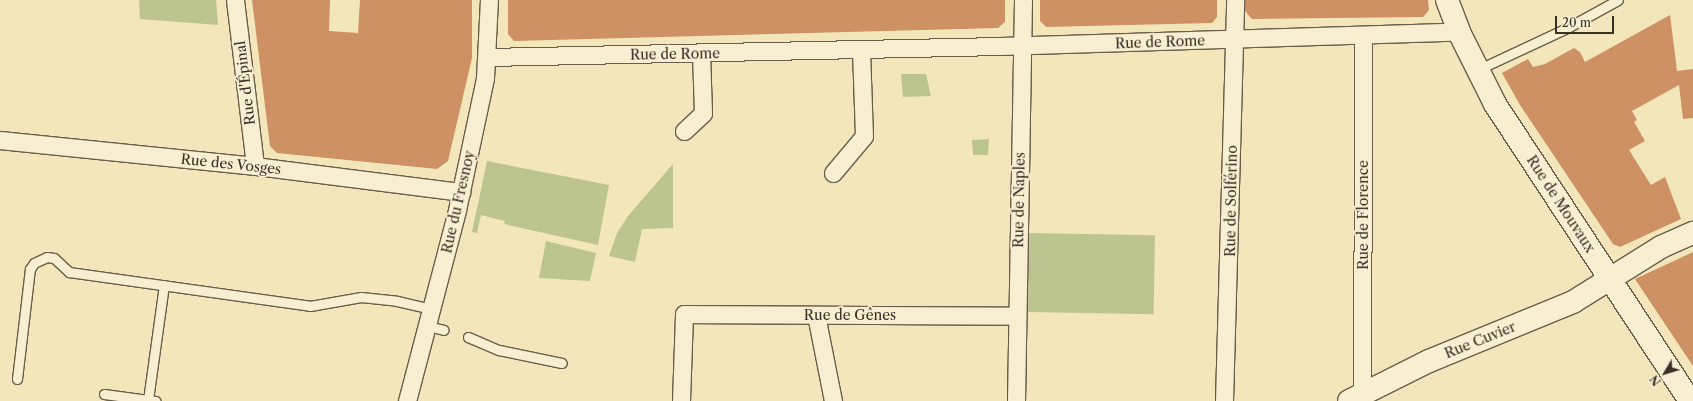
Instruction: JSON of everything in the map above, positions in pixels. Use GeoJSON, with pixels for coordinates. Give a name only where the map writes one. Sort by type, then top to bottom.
{"type":"FeatureCollection","features":[{"type":"Feature","properties":{"kind":"main road","name":"Rue de Mouvaux"},"geometry":{"type":"LineString","coordinates":[[1448,0],[1459,32],[1495,104],[1690,401]]}},
{"type":"Feature","properties":{"kind":"main road","name":"Rue Cuvier"},"geometry":{"type":"LineString","coordinates":[[1358,399],[1429,361],[1566,305],[1661,247],[1693,233]]}},
{"type":"Feature","properties":{"kind":"street","name":"Rue d'Épinal"},"geometry":{"type":"LineString","coordinates":[[235,0],[255,166]]}},
{"type":"Feature","properties":{"kind":"street","name":"Rue du Fresnoy"},"geometry":{"type":"LineString","coordinates":[[408,401],[436,328],[432,309],[462,192],[488,57],[489,0]]}},
{"type":"Feature","properties":{"kind":"street","name":"Rue de Naples"},"geometry":{"type":"LineString","coordinates":[[1016,401],[1016,316],[1023,0]]}},
{"type":"Feature","properties":{"kind":"street","name":"Rue de Solférino"},"geometry":{"type":"LineString","coordinates":[[1224,401],[1234,0]]}},
{"type":"Feature","properties":{"kind":"street","name":"Rue de Rome"},"geometry":{"type":"LineString","coordinates":[[488,57],[1022,45],[1234,32],[1363,36],[1459,32]]}},
{"type":"Feature","properties":{"kind":"street","name":"Rue de Florence"},"geometry":{"type":"LineString","coordinates":[[1358,399],[1363,36]]}},
{"type":"Feature","properties":{"kind":"street"},"geometry":{"type":"LineString","coordinates":[[834,173],[864,136],[862,49]]}},
{"type":"Feature","properties":{"kind":"street"},"geometry":{"type":"LineString","coordinates":[[684,131],[703,113],[701,53]]}},
{"type":"Feature","properties":{"kind":"street","name":"Rue des Vosges"},"geometry":{"type":"LineString","coordinates":[[0,140],[255,166],[462,192]]}},
{"type":"Feature","properties":{"kind":"street","name":"Rue de Gênes"},"geometry":{"type":"LineString","coordinates":[[681,401],[684,314],[1016,316]]}},
{"type":"Feature","properties":{"kind":"street"},"geometry":{"type":"LineString","coordinates":[[816,315],[833,401]]}},
{"type":"Feature","properties":{"kind":"lane"},"geometry":{"type":"LineString","coordinates":[[1477,70],[1567,28],[1618,0]]}},
{"type":"Feature","properties":{"kind":"lane"},"geometry":{"type":"LineString","coordinates":[[17,379],[30,269],[34,263],[47,257],[54,258],[69,272],[310,306],[361,297],[397,301],[432,309]]}},
{"type":"Feature","properties":{"kind":"lane"},"geometry":{"type":"LineString","coordinates":[[104,394],[152,400],[164,285]]}},
{"type":"Feature","properties":{"kind":"lane"},"geometry":{"type":"LineString","coordinates":[[468,337],[499,350],[562,363]]}},
{"type":"Feature","properties":{"kind":"green space"},"geometry":{"type":"Polygon","coordinates":[[[139,0],[216,0],[218,25],[140,19],[139,0]]]}},
{"type":"Feature","properties":{"kind":"green space"},"geometry":{"type":"Polygon","coordinates":[[[901,74],[926,74],[931,96],[903,97],[901,74]]]}},
{"type":"Feature","properties":{"kind":"green space"},"geometry":{"type":"Polygon","coordinates":[[[989,139],[988,155],[973,155],[972,140],[989,139]]]}},
{"type":"Feature","properties":{"kind":"green space"},"geometry":{"type":"Polygon","coordinates":[[[487,161],[609,185],[598,245],[504,224],[505,221],[481,215],[477,233],[472,232],[487,161]]]}},
{"type":"Feature","properties":{"kind":"green space"},"geometry":{"type":"Polygon","coordinates":[[[673,164],[673,228],[642,229],[635,262],[609,256],[617,233],[628,216],[673,164]]]}},
{"type":"Feature","properties":{"kind":"green space"},"geometry":{"type":"Polygon","coordinates":[[[1029,233],[1155,235],[1154,314],[1028,312],[1029,233]]]}},
{"type":"Feature","properties":{"kind":"green space"},"geometry":{"type":"Polygon","coordinates":[[[546,241],[596,253],[590,281],[539,278],[546,241]]]}},
{"type":"Feature","properties":{"kind":"building"},"geometry":{"type":"Polygon","coordinates":[[[252,0],[330,0],[329,31],[358,33],[360,0],[472,0],[472,58],[448,161],[437,169],[277,153],[270,146],[252,0]]]}},
{"type":"Feature","properties":{"kind":"building"},"geometry":{"type":"Polygon","coordinates":[[[508,0],[1005,0],[1005,22],[998,28],[514,41],[508,34],[508,0]]]}},
{"type":"Feature","properties":{"kind":"building"},"geometry":{"type":"Polygon","coordinates":[[[1040,0],[1217,0],[1217,17],[1212,23],[1046,27],[1040,21],[1040,0]]]}},
{"type":"Feature","properties":{"kind":"building"},"geometry":{"type":"Polygon","coordinates":[[[1245,0],[1428,0],[1429,10],[1423,17],[1252,19],[1245,11],[1245,0]]]}},
{"type":"Feature","properties":{"kind":"building"},"geometry":{"type":"Polygon","coordinates":[[[1670,15],[1677,71],[1693,69],[1693,118],[1683,119],[1679,85],[1632,111],[1637,120],[1634,122],[1645,141],[1629,150],[1651,185],[1665,177],[1681,219],[1620,247],[1613,244],[1520,105],[1502,73],[1528,59],[1533,67],[1545,64],[1574,48],[1580,52],[1585,62],[1670,15]]]}},
{"type":"Feature","properties":{"kind":"building"},"geometry":{"type":"Polygon","coordinates":[[[1693,252],[1693,366],[1635,279],[1693,252]]]}}]}
